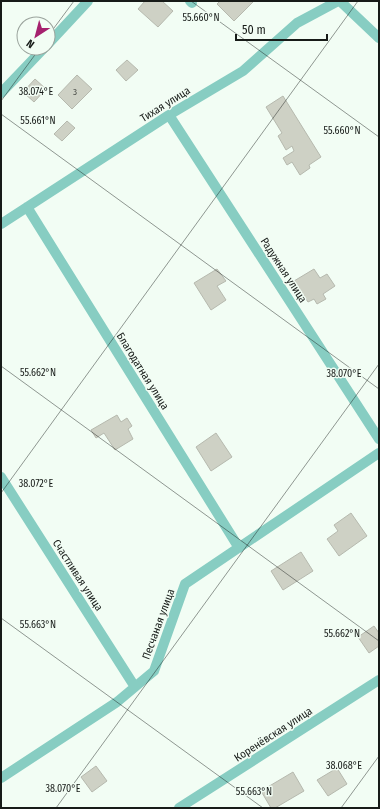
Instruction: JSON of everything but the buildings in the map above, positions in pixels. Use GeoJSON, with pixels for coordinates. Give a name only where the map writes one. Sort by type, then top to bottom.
{"type":"FeatureCollection","features":[{"type":"Feature","properties":{"kind":"street"},"geometry":{"type":"LineString","coordinates":[[56,35],[88,1]]}},
{"type":"Feature","properties":{"kind":"street"},"geometry":{"type":"LineString","coordinates":[[339,1],[379,38]]}},
{"type":"Feature","properties":{"kind":"street","name":"Тихая улица"},"geometry":{"type":"LineString","coordinates":[[1,224],[169,115],[243,71],[297,23],[339,1]]}},
{"type":"Feature","properties":{"kind":"street"},"geometry":{"type":"LineString","coordinates":[[1,93],[36,56]]}},
{"type":"Feature","properties":{"kind":"street","name":"Радужная улица"},"geometry":{"type":"LineString","coordinates":[[169,115],[379,438]]}},
{"type":"Feature","properties":{"kind":"street","name":"Благодатная улица"},"geometry":{"type":"LineString","coordinates":[[27,207],[239,548]]}},
{"type":"Feature","properties":{"kind":"street","name":"Песчаная улица"},"geometry":{"type":"LineString","coordinates":[[1,778],[117,702],[154,671],[185,584],[379,454]]}},
{"type":"Feature","properties":{"kind":"street","name":"Счастливая улица"},"geometry":{"type":"LineString","coordinates":[[1,477],[135,687]]}},
{"type":"Feature","properties":{"kind":"street","name":"Коренёвская улица"},"geometry":{"type":"LineString","coordinates":[[179,808],[379,680]]}}]}
